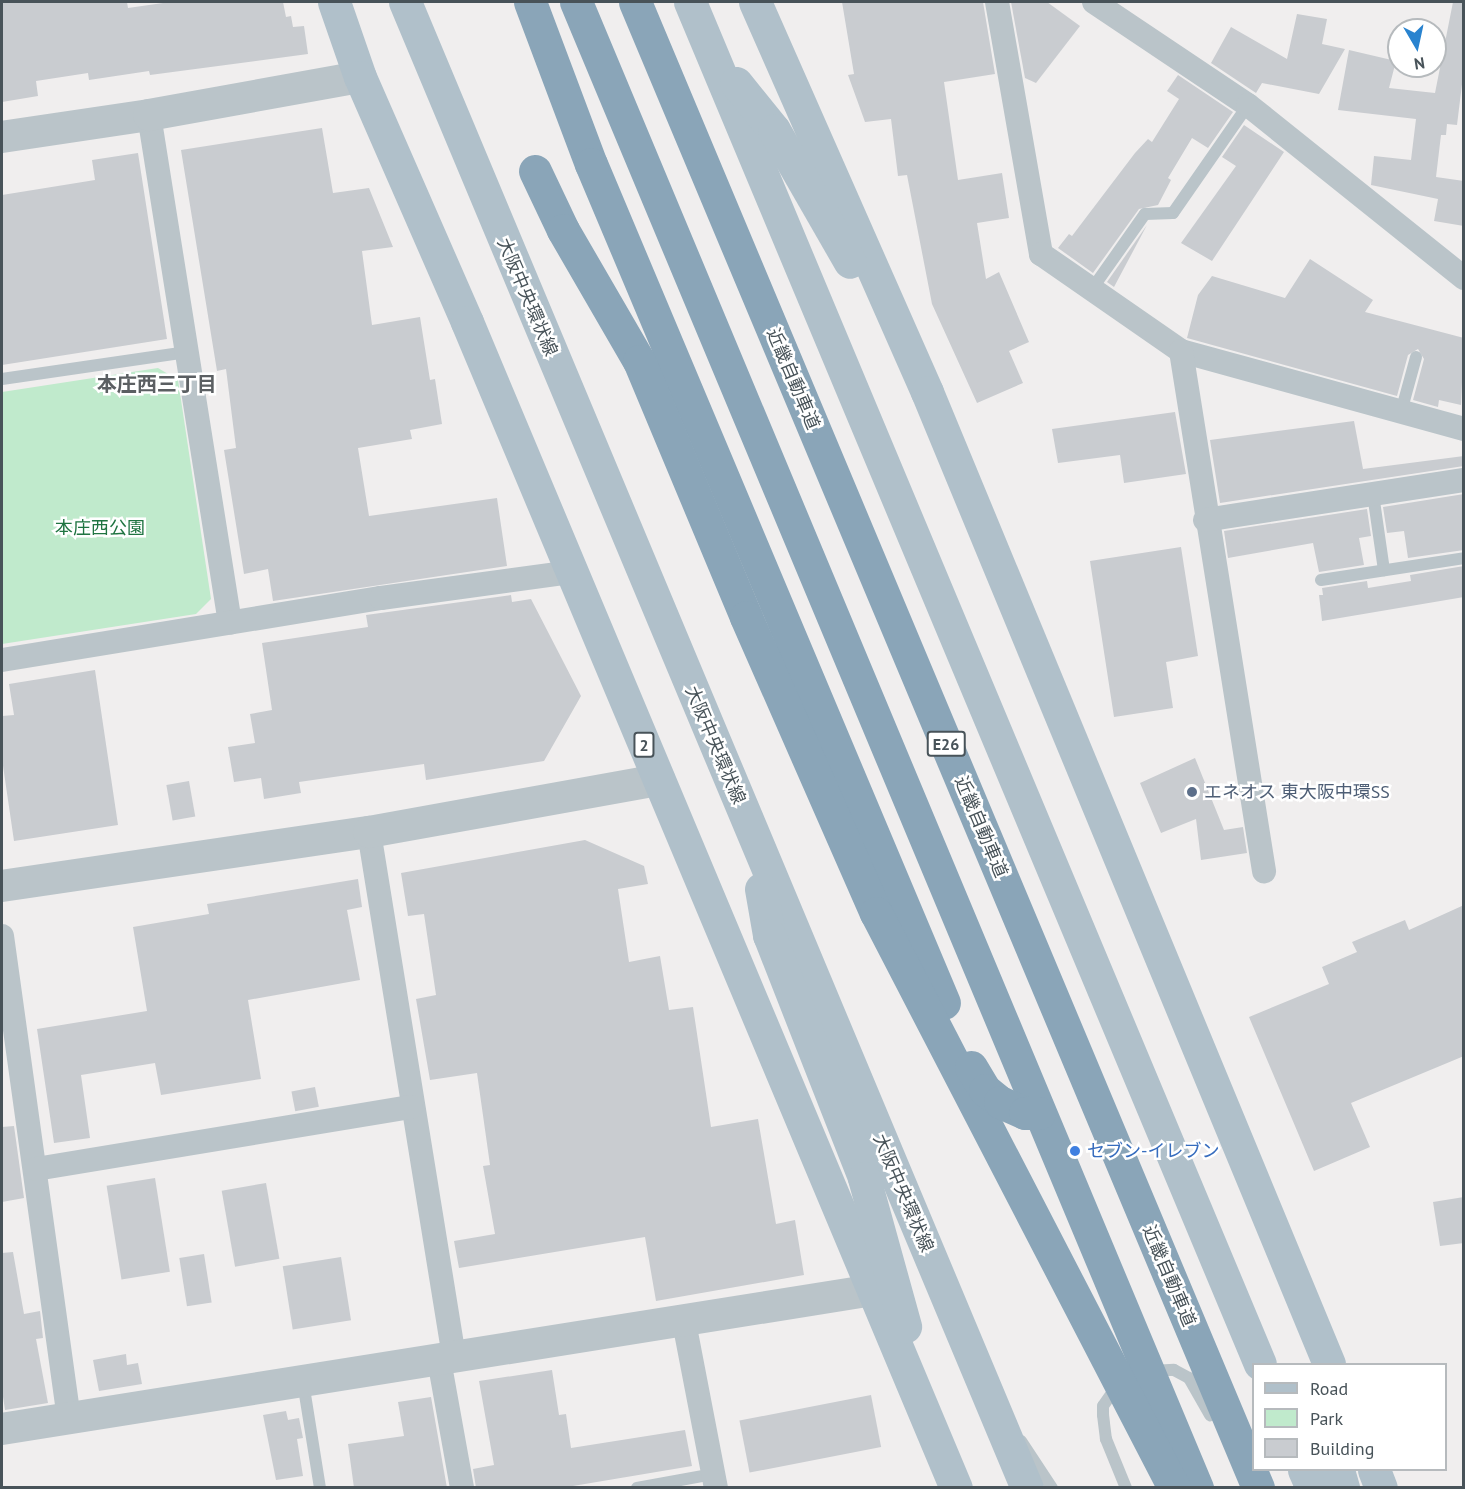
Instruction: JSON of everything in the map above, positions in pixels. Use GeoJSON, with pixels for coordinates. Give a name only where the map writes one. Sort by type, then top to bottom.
{"type":"FeatureCollection","features":[{"type":"Feature","properties":{"kind":"highway"},"geometry":{"type":"LineString","coordinates":[[530,2],[591,164],[979,1083],[1011,1107],[1040,1113]]}},
{"type":"Feature","properties":{"kind":"highway"},"geometry":{"type":"LineString","coordinates":[[576,2],[1197,1488]]}},
{"type":"Feature","properties":{"kind":"highway","name":"近畿自動車道"},"geometry":{"type":"LineString","coordinates":[[635,2],[1258,1488]]}},
{"type":"Feature","properties":{"kind":"highway"},"geometry":{"type":"LineString","coordinates":[[535,171],[563,230],[639,361],[687,478],[876,913],[1173,1488]]}},
{"type":"Feature","properties":{"kind":"main road","name":"2"},"geometry":{"type":"LineString","coordinates":[[334,2],[360,77],[572,572],[956,1488]]}},
{"type":"Feature","properties":{"kind":"main road","name":"大阪中央環状線"},"geometry":{"type":"LineString","coordinates":[[405,2],[1026,1488]]}},
{"type":"Feature","properties":{"kind":"main road"},"geometry":{"type":"LineString","coordinates":[[690,2],[1259,1363]]}},
{"type":"Feature","properties":{"kind":"main road"},"geometry":{"type":"LineString","coordinates":[[755,2],[927,392],[1328,1363]]}},
{"type":"Feature","properties":{"kind":"main road"},"geometry":{"type":"LineString","coordinates":[[714,57],[774,130],[927,392]]}},
{"type":"Feature","properties":{"kind":"main road"},"geometry":{"type":"LineString","coordinates":[[756,844],[769,935],[864,1178],[931,1429]]}},
{"type":"Feature","properties":{"kind":"main road"},"geometry":{"type":"LineString","coordinates":[[1291,1276],[1308,1363]]}},
{"type":"Feature","properties":{"kind":"main road"},"geometry":{"type":"LineString","coordinates":[[1304,1471],[1312,1488]]}},
{"type":"Feature","properties":{"kind":"main road"},"geometry":{"type":"LineString","coordinates":[[1338,1471],[1343,1488]]}},
{"type":"Feature","properties":{"kind":"main road"},"geometry":{"type":"LineString","coordinates":[[1374,1471],[1381,1488]]}},
{"type":"Feature","properties":{"kind":"street"},"geometry":{"type":"LineString","coordinates":[[998,2],[1041,254],[1181,351],[1464,429]]}},
{"type":"Feature","properties":{"kind":"street"},"geometry":{"type":"LineString","coordinates":[[1094,2],[1248,105],[1464,278]]}},
{"type":"Feature","properties":{"kind":"street"},"geometry":{"type":"LineString","coordinates":[[2,136],[149,115],[360,77]]}},
{"type":"Feature","properties":{"kind":"street"},"geometry":{"type":"LineString","coordinates":[[149,115],[230,623]]}},
{"type":"Feature","properties":{"kind":"street"},"geometry":{"type":"LineString","coordinates":[[1181,351],[1205,520],[1264,871]]}},
{"type":"Feature","properties":{"kind":"street"},"geometry":{"type":"LineString","coordinates":[[1205,520],[1464,480]]}},
{"type":"Feature","properties":{"kind":"street"},"geometry":{"type":"LineString","coordinates":[[2,660],[572,572]]}},
{"type":"Feature","properties":{"kind":"street"},"geometry":{"type":"LineString","coordinates":[[2,886],[369,832],[659,780]]}},
{"type":"Feature","properties":{"kind":"street"},"geometry":{"type":"LineString","coordinates":[[369,832],[411,1107],[462,1488]]}},
{"type":"Feature","properties":{"kind":"street"},"geometry":{"type":"LineString","coordinates":[[2,936],[69,1419]]}},
{"type":"Feature","properties":{"kind":"street"},"geometry":{"type":"LineString","coordinates":[[36,1169],[411,1107]]}},
{"type":"Feature","properties":{"kind":"street"},"geometry":{"type":"LineString","coordinates":[[2,1429],[684,1322],[873,1290]]}},
{"type":"Feature","properties":{"kind":"street"},"geometry":{"type":"LineString","coordinates":[[684,1322],[714,1481]]}},
{"type":"Feature","properties":{"kind":"lane"},"geometry":{"type":"LineString","coordinates":[[1092,289],[1145,214],[1173,213],[1248,105]]}},
{"type":"Feature","properties":{"kind":"lane"},"geometry":{"type":"LineString","coordinates":[[2,379],[187,352]]}},
{"type":"Feature","properties":{"kind":"lane"},"geometry":{"type":"LineString","coordinates":[[1401,412],[1416,357]]}},
{"type":"Feature","properties":{"kind":"lane"},"geometry":{"type":"LineString","coordinates":[[1373,494],[1384,570]]}},
{"type":"Feature","properties":{"kind":"lane"},"geometry":{"type":"LineString","coordinates":[[1321,580],[1464,558]]}},
{"type":"Feature","properties":{"kind":"lane"},"geometry":{"type":"LineString","coordinates":[[1126,1488],[1106,1439],[1103,1415],[1108,1398],[1126,1380],[1157,1369],[1174,1370],[1189,1378],[1215,1426]]}},
{"type":"Feature","properties":{"kind":"lane"},"geometry":{"type":"LineString","coordinates":[[303,1382],[320,1488]]}},
{"type":"Feature","properties":{"kind":"lane"},"geometry":{"type":"LineString","coordinates":[[992,1405],[1052,1488]]}},
{"type":"Feature","properties":{"kind":"lane"},"geometry":{"type":"LineString","coordinates":[[637,1488],[714,1481]]}},
{"type":"Feature","properties":{"kind":"green space","name":"本庄西公園"},"geometry":{"type":"Polygon","coordinates":[[[158,368],[178,380],[211,599],[196,614],[2,644],[2,392],[158,368]]]}},
{"type":"Feature","properties":{"kind":"building"},"geometry":{"type":"Polygon","coordinates":[[[2,2],[127,2],[128,8],[170,2],[283,2],[286,17],[291,16],[293,27],[304,26],[308,54],[150,75],[149,71],[89,80],[88,73],[36,81],[38,96],[2,102],[2,2]]]}},
{"type":"Feature","properties":{"kind":"building"},"geometry":{"type":"Polygon","coordinates":[[[842,2],[983,2],[995,74],[944,82],[958,180],[1002,173],[1009,218],[977,223],[986,279],[999,272],[1029,342],[1009,351],[1023,383],[977,403],[932,304],[907,175],[898,176],[891,119],[865,122],[848,75],[854,74],[842,2]]]}},
{"type":"Feature","properties":{"kind":"building"},"geometry":{"type":"Polygon","coordinates":[[[1011,2],[1047,2],[1080,26],[1036,83],[1025,78],[1011,2]]]}},
{"type":"Feature","properties":{"kind":"building"},"geometry":{"type":"Polygon","coordinates":[[[1453,2],[1464,2],[1464,68],[1457,125],[1447,124],[1446,135],[1441,135],[1436,177],[1464,181],[1464,226],[1434,221],[1438,199],[1371,185],[1374,156],[1411,160],[1416,119],[1338,110],[1349,50],[1387,59],[1387,78],[1392,78],[1389,88],[1435,93],[1438,78],[1447,78],[1447,32],[1453,2]]]}},
{"type":"Feature","properties":{"kind":"building"},"geometry":{"type":"Polygon","coordinates":[[[1297,14],[1327,19],[1322,44],[1345,49],[1319,94],[1262,83],[1256,93],[1211,63],[1231,27],[1287,59],[1297,14]]]}},
{"type":"Feature","properties":{"kind":"building"},"geometry":{"type":"Polygon","coordinates":[[[1178,75],[1233,112],[1208,148],[1192,138],[1168,178],[1171,180],[1158,205],[1139,209],[1093,273],[1058,248],[1069,234],[1072,236],[1135,153],[1148,139],[1152,142],[1179,99],[1167,91],[1178,75]]]}},
{"type":"Feature","properties":{"kind":"building"},"geometry":{"type":"Polygon","coordinates":[[[1244,125],[1284,152],[1212,261],[1181,243],[1236,166],[1222,157],[1244,125]]]}},
{"type":"Feature","properties":{"kind":"building"},"geometry":{"type":"Polygon","coordinates":[[[322,128],[333,193],[369,188],[393,247],[362,251],[372,325],[420,317],[430,380],[435,379],[442,424],[410,430],[412,439],[358,448],[369,516],[497,498],[507,566],[273,601],[268,569],[244,574],[224,450],[236,448],[226,369],[217,371],[181,150],[322,128]]]}},
{"type":"Feature","properties":{"kind":"building"},"geometry":{"type":"Polygon","coordinates":[[[138,153],[167,339],[2,365],[2,195],[95,180],[92,160],[138,153]]]}},
{"type":"Feature","properties":{"kind":"building"},"geometry":{"type":"Polygon","coordinates":[[[1147,225],[1114,287],[1107,282],[1147,225]]]}},
{"type":"Feature","properties":{"kind":"building"},"geometry":{"type":"Polygon","coordinates":[[[1310,259],[1373,300],[1365,312],[1464,338],[1461,405],[1439,400],[1438,407],[1413,400],[1424,359],[1418,349],[1408,355],[1397,396],[1187,338],[1198,295],[1212,276],[1285,298],[1310,259]]]}},
{"type":"Feature","properties":{"kind":"building"},"geometry":{"type":"Polygon","coordinates":[[[1175,412],[1186,474],[1124,483],[1120,455],[1058,463],[1052,429],[1175,412]]]}},
{"type":"Feature","properties":{"kind":"building"},"geometry":{"type":"Polygon","coordinates":[[[1354,421],[1363,469],[1464,456],[1464,466],[1220,503],[1210,440],[1354,421]]]}},
{"type":"Feature","properties":{"kind":"building"},"geometry":{"type":"Polygon","coordinates":[[[1464,494],[1464,550],[1408,558],[1404,531],[1387,533],[1383,507],[1464,494]]]}},
{"type":"Feature","properties":{"kind":"building"},"geometry":{"type":"Polygon","coordinates":[[[1367,509],[1371,536],[1359,538],[1364,565],[1319,572],[1313,543],[1228,558],[1224,531],[1367,509]]]}},
{"type":"Feature","properties":{"kind":"building"},"geometry":{"type":"Polygon","coordinates":[[[1181,547],[1198,656],[1166,662],[1173,708],[1114,717],[1090,561],[1181,547]]]}},
{"type":"Feature","properties":{"kind":"building"},"geometry":{"type":"Polygon","coordinates":[[[1464,566],[1464,597],[1322,621],[1319,595],[1323,595],[1322,588],[1367,581],[1368,588],[1411,581],[1410,575],[1464,566]]]}},
{"type":"Feature","properties":{"kind":"building"},"geometry":{"type":"Polygon","coordinates":[[[511,595],[512,602],[531,599],[581,696],[544,761],[426,780],[424,764],[299,782],[301,793],[264,799],[261,778],[234,782],[228,747],[255,743],[250,714],[272,710],[262,643],[368,627],[366,615],[511,595]]]}},
{"type":"Feature","properties":{"kind":"building"},"geometry":{"type":"Polygon","coordinates":[[[95,670],[118,825],[14,841],[2,759],[2,716],[14,715],[9,684],[95,670]]]}},
{"type":"Feature","properties":{"kind":"building"},"geometry":{"type":"Polygon","coordinates":[[[1195,758],[1224,830],[1243,827],[1247,853],[1201,860],[1196,819],[1161,833],[1140,783],[1195,758]]]}},
{"type":"Feature","properties":{"kind":"building"},"geometry":{"type":"Polygon","coordinates":[[[189,781],[195,816],[173,820],[166,785],[189,781]]]}},
{"type":"Feature","properties":{"kind":"building"},"geometry":{"type":"Polygon","coordinates":[[[585,840],[644,866],[648,884],[618,889],[629,962],[660,956],[669,1010],[693,1007],[711,1127],[758,1119],[776,1224],[795,1220],[804,1275],[656,1301],[645,1237],[459,1268],[454,1241],[495,1234],[483,1166],[490,1165],[477,1073],[430,1080],[416,999],[436,995],[424,914],[408,916],[401,873],[585,840]]]}},
{"type":"Feature","properties":{"kind":"building"},"geometry":{"type":"Polygon","coordinates":[[[358,879],[362,907],[347,910],[360,980],[248,1000],[261,1079],[161,1095],[155,1063],[81,1075],[90,1138],[54,1143],[37,1029],[147,1011],[133,927],[209,914],[207,904],[358,879]]]}},
{"type":"Feature","properties":{"kind":"building"},"geometry":{"type":"Polygon","coordinates":[[[1464,905],[1464,1056],[1351,1103],[1370,1147],[1314,1171],[1249,1017],[1329,984],[1322,967],[1357,952],[1352,942],[1405,920],[1409,930],[1464,905]]]}},
{"type":"Feature","properties":{"kind":"building"},"geometry":{"type":"Polygon","coordinates":[[[315,1087],[319,1107],[295,1111],[291,1092],[315,1087]]]}},
{"type":"Feature","properties":{"kind":"building"},"geometry":{"type":"Polygon","coordinates":[[[14,1126],[24,1198],[2,1202],[2,1127],[14,1126]]]}},
{"type":"Feature","properties":{"kind":"building"},"geometry":{"type":"Polygon","coordinates":[[[155,1178],[170,1272],[121,1279],[107,1186],[155,1178]]]}},
{"type":"Feature","properties":{"kind":"building"},"geometry":{"type":"Polygon","coordinates":[[[266,1183],[279,1259],[235,1267],[222,1191],[266,1183]]]}},
{"type":"Feature","properties":{"kind":"building"},"geometry":{"type":"Polygon","coordinates":[[[1464,1197],[1464,1243],[1440,1246],[1433,1202],[1464,1197]]]}},
{"type":"Feature","properties":{"kind":"building"},"geometry":{"type":"Polygon","coordinates":[[[13,1252],[24,1314],[40,1311],[43,1338],[36,1339],[48,1403],[5,1410],[2,1390],[2,1253],[13,1252]]]}},
{"type":"Feature","properties":{"kind":"building"},"geometry":{"type":"Polygon","coordinates":[[[204,1254],[212,1302],[187,1306],[179,1258],[204,1254]]]}},
{"type":"Feature","properties":{"kind":"building"},"geometry":{"type":"Polygon","coordinates":[[[341,1257],[351,1320],[293,1329],[283,1266],[341,1257]]]}},
{"type":"Feature","properties":{"kind":"building"},"geometry":{"type":"Polygon","coordinates":[[[126,1354],[127,1365],[138,1363],[142,1384],[99,1391],[93,1360],[126,1354]]]}},
{"type":"Feature","properties":{"kind":"building"},"geometry":{"type":"Polygon","coordinates":[[[552,1370],[559,1415],[566,1414],[571,1448],[685,1430],[692,1466],[561,1488],[476,1488],[473,1469],[494,1465],[479,1381],[552,1370]]]}},
{"type":"Feature","properties":{"kind":"building"},"geometry":{"type":"Polygon","coordinates":[[[871,1395],[881,1447],[750,1473],[739,1421],[871,1395]]]}},
{"type":"Feature","properties":{"kind":"building"},"geometry":{"type":"Polygon","coordinates":[[[431,1397],[447,1488],[354,1488],[348,1444],[404,1436],[398,1402],[431,1397]]]}},
{"type":"Feature","properties":{"kind":"building"},"geometry":{"type":"Polygon","coordinates":[[[286,1411],[288,1420],[299,1418],[303,1438],[297,1439],[303,1476],[276,1480],[263,1415],[286,1411]]]}},
{"type":"Feature","properties":{"kind":"place","name":"エネオス 東大阪中環SS"},"geometry":{"type":"Point","coordinates":[1192,792]}},
{"type":"Feature","properties":{"kind":"place","name":"セブン-イレブン"},"geometry":{"type":"Point","coordinates":[1075,1151]}},
{"type":"Feature","properties":{"kind":"district","name":"本庄西三丁目"},"geometry":{"type":"Point","coordinates":[157,384]}}]}
